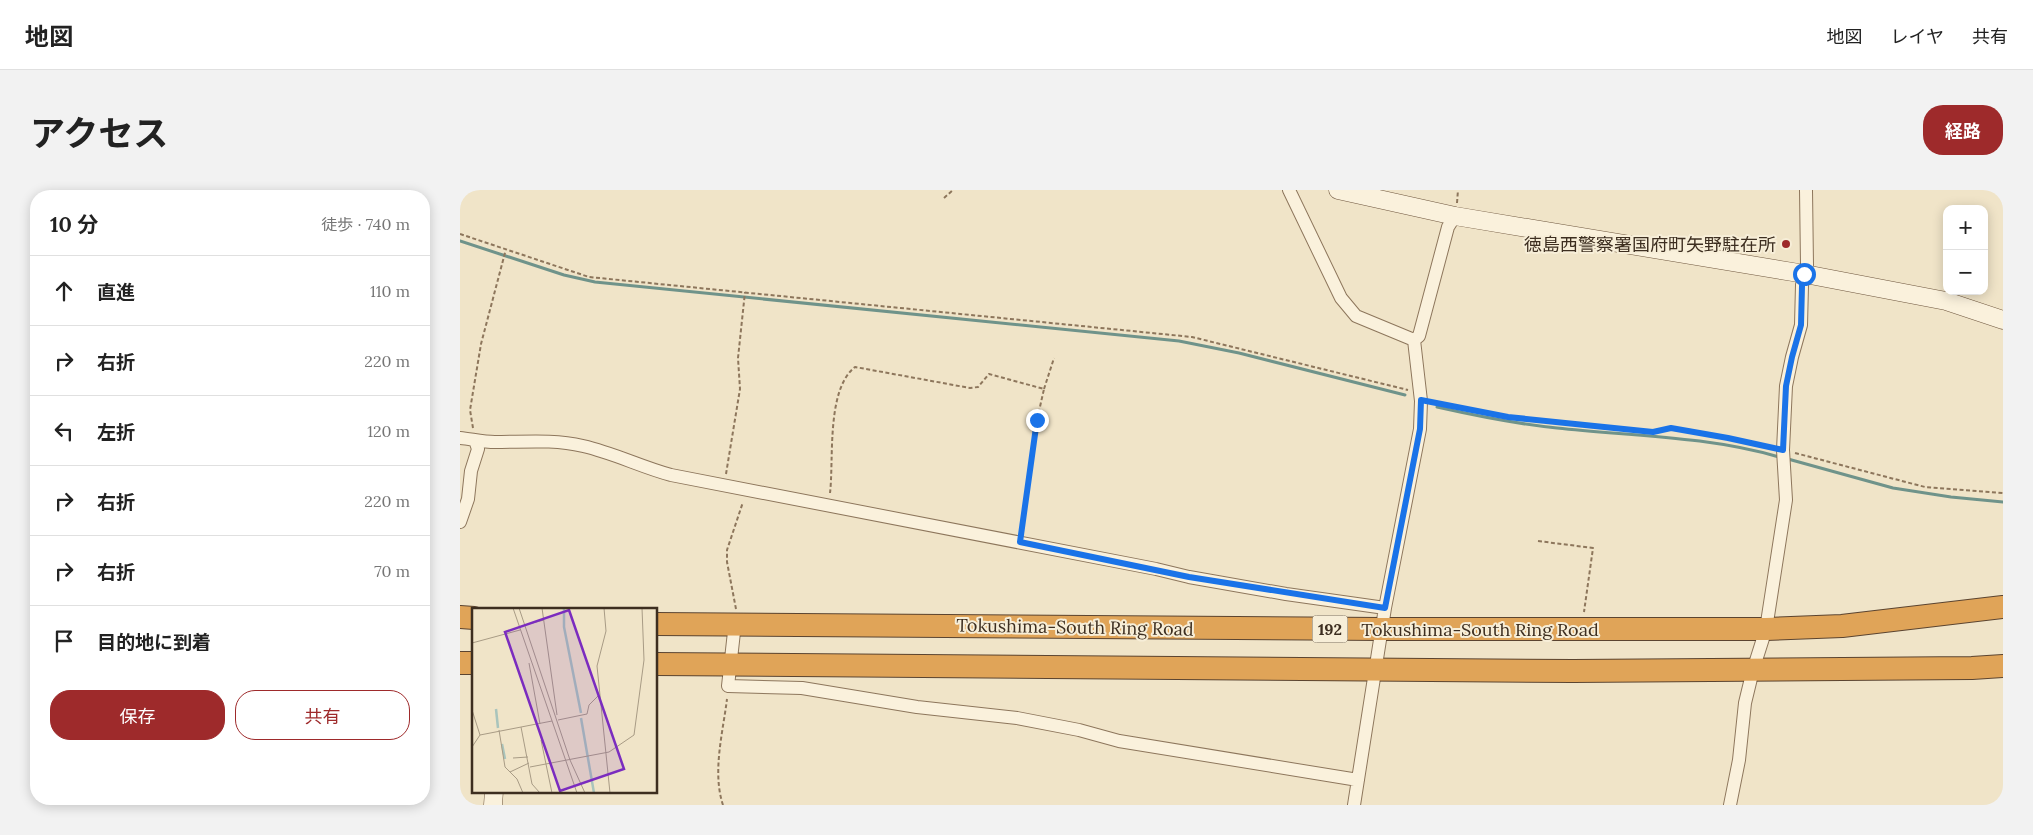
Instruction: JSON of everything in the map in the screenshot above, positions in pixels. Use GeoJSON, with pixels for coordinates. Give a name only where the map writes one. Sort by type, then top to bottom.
{"type":"FeatureCollection","features":[{"type":"Feature","properties":{"kind":"highway","name":"Tokushima-South Ring Road"},"geometry":{"type":"LineString","coordinates":[[658,624],[1383,619],[1582,629],[1766,629],[1842,626],[2003,607]]}},
{"type":"Feature","properties":{"kind":"highway"},"geometry":{"type":"LineString","coordinates":[[658,664],[730,676],[1375,670],[1753,670],[1972,668],[2003,666]]}},
{"type":"Feature","properties":{"kind":"street"},"geometry":{"type":"LineString","coordinates":[[1290,190],[1340,298],[1356,316],[1414,340]]}},
{"type":"Feature","properties":{"kind":"street"},"geometry":{"type":"LineString","coordinates":[[1338,190],[1456,216],[1804,274],[1946,301],[2003,320]]}},
{"type":"Feature","properties":{"kind":"street"},"geometry":{"type":"LineString","coordinates":[[1730,805],[1739,760],[1745,703],[1766,629],[1786,500],[1784,456],[1786,386],[1801,325],[1802,286],[1807,265],[1806,190]]}},
{"type":"Feature","properties":{"kind":"street"},"geometry":{"type":"LineString","coordinates":[[1414,340],[1419,336],[1448,227],[1456,216]]}},
{"type":"Feature","properties":{"kind":"street"},"geometry":{"type":"LineString","coordinates":[[1354,805],[1383,619],[1420,429],[1421,397],[1414,340]]}},
{"type":"Feature","properties":{"kind":"street"},"geometry":{"type":"LineString","coordinates":[[460,438],[493,442],[541,440],[582,446],[624,457],[642,467],[671,475],[1020,542],[1383,619]]}},
{"type":"Feature","properties":{"kind":"street"},"geometry":{"type":"LineString","coordinates":[[460,522],[468,499],[471,471],[478,449],[475,440]]}},
{"type":"Feature","properties":{"kind":"street"},"geometry":{"type":"LineString","coordinates":[[735,624],[730,676],[917,707],[1017,718],[1079,730],[1119,741],[1358,780]]}},
{"type":"Feature","properties":{"kind":"street"},"geometry":{"type":"LineString","coordinates":[[493,805],[494,792]]}},
{"type":"Feature","properties":{"kind":"path"},"geometry":{"type":"LineString","coordinates":[[944,198],[953,190]]}},
{"type":"Feature","properties":{"kind":"path"},"geometry":{"type":"LineString","coordinates":[[460,234],[589,277],[1192,336],[1421,397],[1508,417],[1653,432],[1671,428],[1728,438],[1784,456],[1925,487],[2003,493]]}},
{"type":"Feature","properties":{"kind":"path"},"geometry":{"type":"LineString","coordinates":[[475,440],[470,410],[482,344],[506,248]]}},
{"type":"Feature","properties":{"kind":"path"},"geometry":{"type":"LineString","coordinates":[[724,486],[740,389],[738,358],[745,292]]}},
{"type":"Feature","properties":{"kind":"path"},"geometry":{"type":"LineString","coordinates":[[1020,542],[1037,420],[1054,358]]}},
{"type":"Feature","properties":{"kind":"path"},"geometry":{"type":"LineString","coordinates":[[828,506],[837,400],[848,372],[855,367],[970,388],[978,387],[989,374],[1044,389]]}},
{"type":"Feature","properties":{"kind":"path"},"geometry":{"type":"LineString","coordinates":[[735,624],[736,614],[727,562],[727,550],[747,490]]}},
{"type":"Feature","properties":{"kind":"path"},"geometry":{"type":"LineString","coordinates":[[1538,541],[1593,548],[1582,629]]}},
{"type":"Feature","properties":{"kind":"path"},"geometry":{"type":"LineString","coordinates":[[723,805],[719,784],[719,766],[730,676]]}},
{"type":"Feature","properties":{"kind":"waterway"},"geometry":{"type":"LineString","coordinates":[[460,241],[564,275],[595,282],[1179,341],[1239,353],[1405,395]]}},
{"type":"Feature","properties":{"kind":"waterway"},"geometry":{"type":"LineString","coordinates":[[1437,407],[1542,426],[1697,441],[1752,450],[1779,457]]}},
{"type":"Feature","properties":{"kind":"waterway"},"geometry":{"type":"LineString","coordinates":[[1788,459],[1893,488],[1951,497],[2003,502]]}},
{"type":"Feature","properties":{"kind":"place","name":"徳島西警察署国府町矢野駐在所"},"geometry":{"type":"Point","coordinates":[1786,244]}},
{"type":"Feature","properties":{"kind":"route"},"geometry":{"type":"LineString","coordinates":[[1037,420],[1020,542],[1189,577],[1286,594],[1385,608],[1420,429],[1421,400],[1454,408],[1508,417],[1653,432],[1671,428],[1783,450],[1786,386],[1801,325],[1804,274]]}}]}
